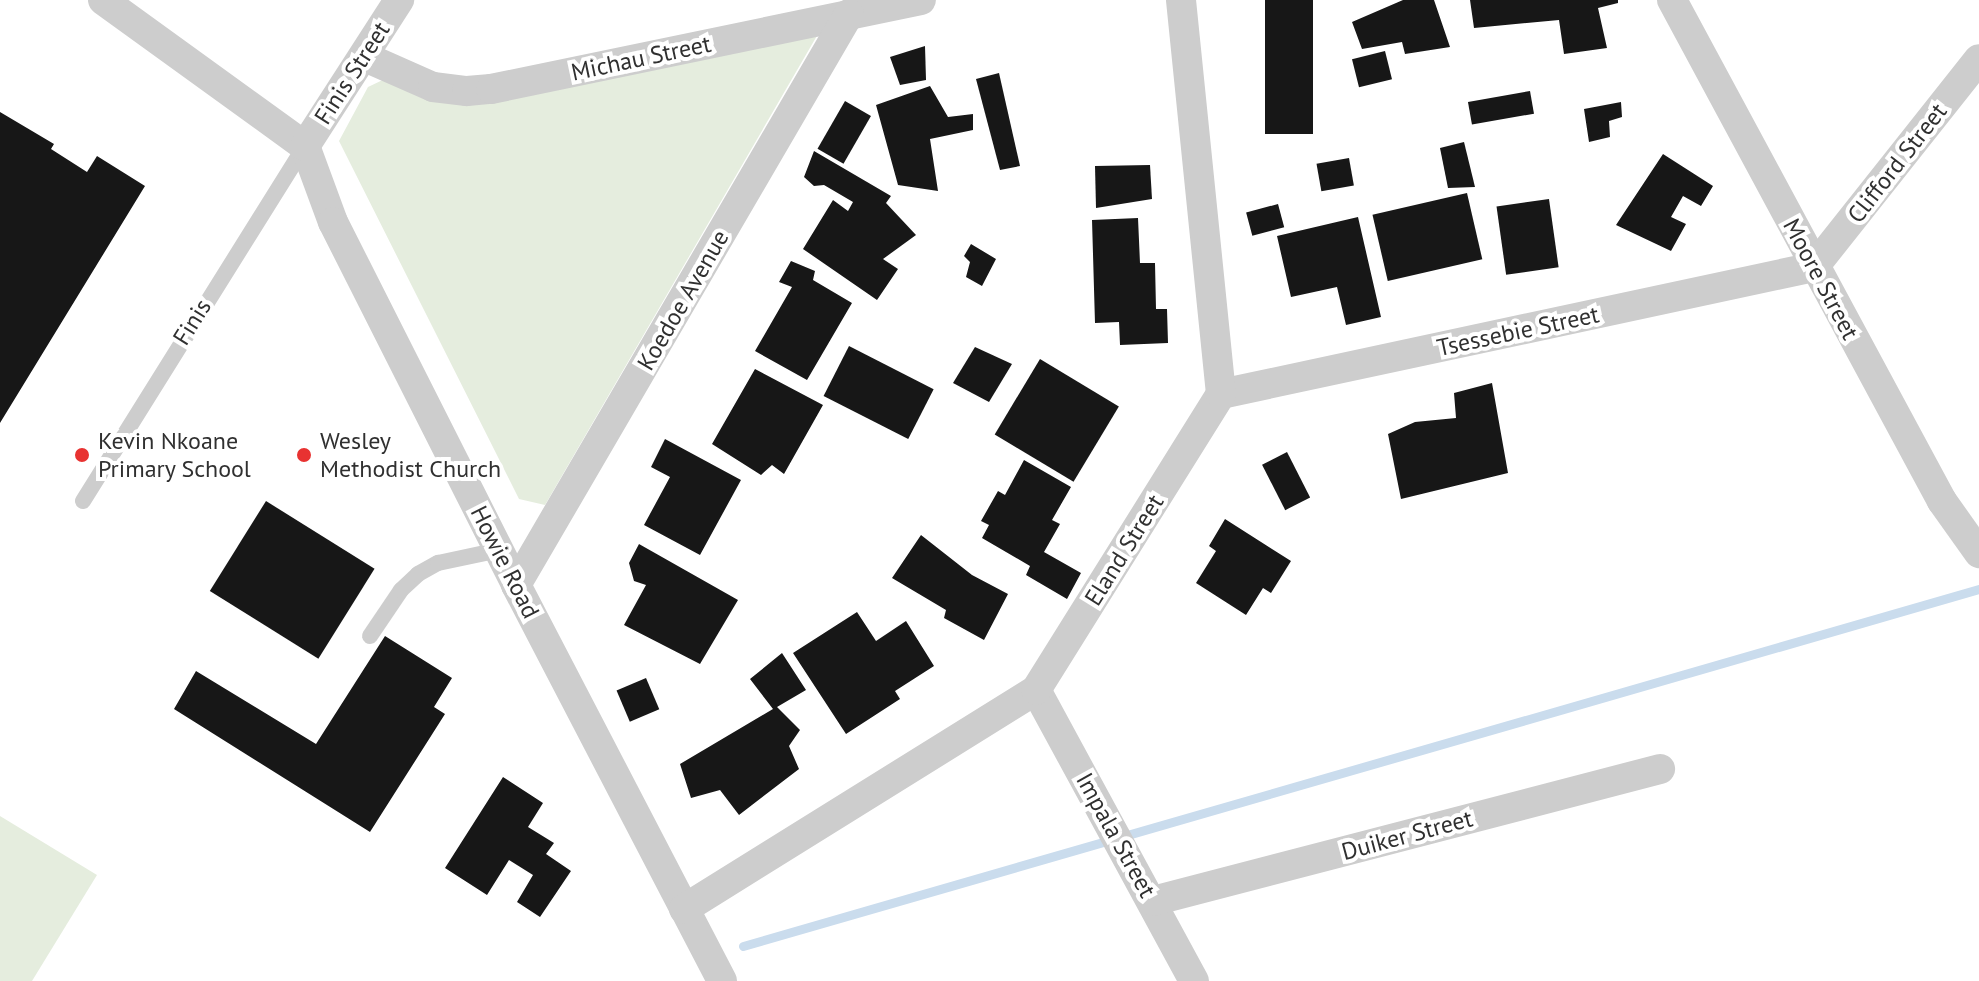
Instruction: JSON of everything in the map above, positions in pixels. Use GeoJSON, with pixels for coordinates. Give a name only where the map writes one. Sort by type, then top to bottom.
{"type":"FeatureCollection","features":[{"type":"Feature","properties":{"kind":"street"},"geometry":{"type":"LineString","coordinates":[[103,0],[305,146]]}},
{"type":"Feature","properties":{"kind":"street","name":"Finis Street"},"geometry":{"type":"LineString","coordinates":[[305,146],[399,0]]}},
{"type":"Feature","properties":{"kind":"street","name":"Michau Street"},"geometry":{"type":"LineString","coordinates":[[365,57],[433,87],[491,89],[921,0]]}},
{"type":"Feature","properties":{"kind":"street"},"geometry":{"type":"LineString","coordinates":[[1181,0],[1221,394]]}},
{"type":"Feature","properties":{"kind":"street","name":"Moore Street"},"geometry":{"type":"LineString","coordinates":[[1672,0],[1942,501],[1979,553]]}},
{"type":"Feature","properties":{"kind":"street","name":"Koedoe Avenue"},"geometry":{"type":"LineString","coordinates":[[516,585],[849,14]]}},
{"type":"Feature","properties":{"kind":"street","name":"Clifford Street"},"geometry":{"type":"LineString","coordinates":[[1814,267],[1979,59]]}},
{"type":"Feature","properties":{"kind":"street","name":"Howie Road"},"geometry":{"type":"LineString","coordinates":[[305,146],[333,222],[516,585],[722,981]]}},
{"type":"Feature","properties":{"kind":"street","name":"Tsessebie Street"},"geometry":{"type":"LineString","coordinates":[[1221,394],[1814,267]]}},
{"type":"Feature","properties":{"kind":"street","name":"Eland Street"},"geometry":{"type":"LineString","coordinates":[[684,909],[1036,690],[1221,394]]}},
{"type":"Feature","properties":{"kind":"street","name":"Impala Street"},"geometry":{"type":"LineString","coordinates":[[1036,690],[1194,981]]}},
{"type":"Feature","properties":{"kind":"street","name":"Duiker Street"},"geometry":{"type":"LineString","coordinates":[[1153,901],[1660,769]]}},
{"type":"Feature","properties":{"kind":"lane","name":"Finis"},"geometry":{"type":"LineString","coordinates":[[83,501],[305,146]]}},
{"type":"Feature","properties":{"kind":"lane"},"geometry":{"type":"LineString","coordinates":[[370,636],[401,590],[429,566],[499,550]]}},
{"type":"Feature","properties":{"kind":"green space"},"geometry":{"type":"Polygon","coordinates":[[[818,34],[545,505],[519,499],[339,141],[368,87],[389,77],[421,94],[818,34]]]}},
{"type":"Feature","properties":{"kind":"green space"},"geometry":{"type":"Polygon","coordinates":[[[0,816],[97,875],[32,981],[0,981],[0,816]]]}},
{"type":"Feature","properties":{"kind":"building"},"geometry":{"type":"Polygon","coordinates":[[[1265,0],[1313,0],[1313,134],[1265,134],[1265,0]]]}},
{"type":"Feature","properties":{"kind":"building"},"geometry":{"type":"Polygon","coordinates":[[[1403,0],[1434,0],[1450,47],[1405,54],[1402,42],[1362,49],[1352,22],[1403,0]]]}},
{"type":"Feature","properties":{"kind":"building"},"geometry":{"type":"Polygon","coordinates":[[[1470,0],[1618,0],[1618,3],[1598,8],[1607,48],[1564,54],[1559,20],[1474,28],[1470,0]]]}},
{"type":"Feature","properties":{"kind":"building"},"geometry":{"type":"Polygon","coordinates":[[[925,46],[926,80],[900,85],[890,57],[925,46]]]}},
{"type":"Feature","properties":{"kind":"building"},"geometry":{"type":"Polygon","coordinates":[[[1385,51],[1392,79],[1359,87],[1352,59],[1385,51]]]}},
{"type":"Feature","properties":{"kind":"building"},"geometry":{"type":"Polygon","coordinates":[[[999,73],[1020,166],[1000,170],[976,79],[999,73]]]}},
{"type":"Feature","properties":{"kind":"building"},"geometry":{"type":"Polygon","coordinates":[[[930,86],[948,117],[973,114],[973,130],[930,139],[938,191],[898,185],[876,105],[930,86]]]}},
{"type":"Feature","properties":{"kind":"building"},"geometry":{"type":"Polygon","coordinates":[[[1530,91],[1534,114],[1472,125],[1468,102],[1530,91]]]}},
{"type":"Feature","properties":{"kind":"building"},"geometry":{"type":"Polygon","coordinates":[[[845,101],[871,116],[843,164],[818,149],[845,101]]]}},
{"type":"Feature","properties":{"kind":"building"},"geometry":{"type":"Polygon","coordinates":[[[1621,102],[1622,117],[1609,121],[1610,137],[1589,142],[1584,109],[1621,102]]]}},
{"type":"Feature","properties":{"kind":"building"},"geometry":{"type":"Polygon","coordinates":[[[0,112],[54,144],[51,149],[87,172],[97,156],[145,186],[0,423],[0,112]]]}},
{"type":"Feature","properties":{"kind":"building"},"geometry":{"type":"Polygon","coordinates":[[[1464,142],[1475,187],[1448,188],[1440,148],[1464,142]]]}},
{"type":"Feature","properties":{"kind":"building"},"geometry":{"type":"Polygon","coordinates":[[[814,151],[891,196],[886,203],[916,235],[883,259],[898,269],[877,300],[803,249],[833,200],[848,211],[853,202],[824,185],[814,186],[804,177],[814,151]]]}},
{"type":"Feature","properties":{"kind":"building"},"geometry":{"type":"Polygon","coordinates":[[[1663,154],[1713,186],[1701,206],[1683,196],[1671,217],[1686,224],[1671,251],[1616,225],[1663,154]]]}},
{"type":"Feature","properties":{"kind":"building"},"geometry":{"type":"Polygon","coordinates":[[[1349,158],[1354,186],[1321,191],[1317,164],[1349,158]]]}},
{"type":"Feature","properties":{"kind":"building"},"geometry":{"type":"Polygon","coordinates":[[[1150,165],[1152,199],[1096,208],[1095,166],[1150,165]]]}},
{"type":"Feature","properties":{"kind":"building"},"geometry":{"type":"Polygon","coordinates":[[[1467,193],[1482,259],[1388,281],[1372,215],[1467,193]]]}},
{"type":"Feature","properties":{"kind":"building"},"geometry":{"type":"Polygon","coordinates":[[[1549,199],[1559,267],[1506,275],[1497,206],[1549,199]]]}},
{"type":"Feature","properties":{"kind":"building"},"geometry":{"type":"Polygon","coordinates":[[[1278,204],[1284,227],[1252,236],[1246,213],[1278,204]]]}},
{"type":"Feature","properties":{"kind":"building"},"geometry":{"type":"Polygon","coordinates":[[[1358,217],[1381,317],[1346,325],[1337,287],[1291,297],[1277,236],[1358,217]]]}},
{"type":"Feature","properties":{"kind":"building"},"geometry":{"type":"Polygon","coordinates":[[[1138,218],[1140,263],[1155,263],[1156,309],[1167,309],[1168,343],[1120,345],[1119,322],[1095,323],[1092,220],[1138,218]]]}},
{"type":"Feature","properties":{"kind":"building"},"geometry":{"type":"Polygon","coordinates":[[[971,244],[996,259],[982,286],[966,277],[970,262],[964,256],[971,244]]]}},
{"type":"Feature","properties":{"kind":"building"},"geometry":{"type":"Polygon","coordinates":[[[791,261],[815,271],[813,280],[852,303],[807,380],[755,351],[792,287],[779,282],[791,261]]]}},
{"type":"Feature","properties":{"kind":"building"},"geometry":{"type":"Polygon","coordinates":[[[849,346],[934,389],[908,439],[824,396],[849,346]]]}},
{"type":"Feature","properties":{"kind":"building"},"geometry":{"type":"Polygon","coordinates":[[[975,347],[1012,364],[989,402],[953,383],[975,347]]]}},
{"type":"Feature","properties":{"kind":"building"},"geometry":{"type":"Polygon","coordinates":[[[1040,359],[1119,406],[1074,482],[995,434],[1040,359]]]}},
{"type":"Feature","properties":{"kind":"building"},"geometry":{"type":"Polygon","coordinates":[[[755,369],[823,405],[784,474],[772,465],[761,475],[712,444],[755,369]]]}},
{"type":"Feature","properties":{"kind":"building"},"geometry":{"type":"Polygon","coordinates":[[[1492,383],[1508,473],[1401,499],[1388,434],[1415,422],[1456,418],[1454,393],[1492,383]]]}},
{"type":"Feature","properties":{"kind":"building"},"geometry":{"type":"Polygon","coordinates":[[[665,439],[741,480],[700,555],[644,525],[670,477],[651,467],[665,439]]]}},
{"type":"Feature","properties":{"kind":"building"},"geometry":{"type":"Polygon","coordinates":[[[1287,452],[1310,497],[1285,510],[1262,465],[1287,452]]]}},
{"type":"Feature","properties":{"kind":"building"},"geometry":{"type":"Polygon","coordinates":[[[1024,460],[1071,487],[1052,520],[1060,524],[1044,552],[1081,573],[1067,599],[1026,575],[1030,566],[982,538],[989,525],[981,521],[998,491],[1005,495],[1024,460]]]}},
{"type":"Feature","properties":{"kind":"building"},"geometry":{"type":"Polygon","coordinates":[[[266,501],[375,569],[318,659],[210,591],[266,501]]]}},
{"type":"Feature","properties":{"kind":"building"},"geometry":{"type":"Polygon","coordinates":[[[1225,519],[1291,561],[1271,593],[1263,588],[1246,615],[1196,583],[1216,551],[1209,546],[1225,519]]]}},
{"type":"Feature","properties":{"kind":"building"},"geometry":{"type":"Polygon","coordinates":[[[921,535],[972,575],[1008,594],[984,640],[944,618],[946,610],[892,578],[921,535]]]}},
{"type":"Feature","properties":{"kind":"building"},"geometry":{"type":"Polygon","coordinates":[[[639,544],[738,600],[700,664],[624,625],[646,585],[634,581],[629,563],[639,544]]]}},
{"type":"Feature","properties":{"kind":"building"},"geometry":{"type":"Polygon","coordinates":[[[857,612],[876,641],[906,621],[934,666],[895,691],[900,699],[846,734],[793,653],[857,612]]]}},
{"type":"Feature","properties":{"kind":"building"},"geometry":{"type":"Polygon","coordinates":[[[385,636],[452,678],[434,707],[445,714],[370,832],[174,709],[196,671],[316,744],[385,636]]]}},
{"type":"Feature","properties":{"kind":"building"},"geometry":{"type":"Polygon","coordinates":[[[782,653],[806,690],[777,707],[800,730],[789,746],[799,769],[739,815],[720,790],[691,798],[680,764],[773,709],[750,679],[782,653]]]}},
{"type":"Feature","properties":{"kind":"building"},"geometry":{"type":"Polygon","coordinates":[[[646,678],[659,709],[630,722],[617,691],[646,678]]]}},
{"type":"Feature","properties":{"kind":"building"},"geometry":{"type":"Polygon","coordinates":[[[503,777],[543,803],[528,827],[554,843],[546,854],[571,871],[540,917],[517,902],[533,875],[509,860],[487,895],[445,868],[503,777]]]}},
{"type":"Feature","properties":{"kind":"waterway"},"geometry":{"type":"LineString","coordinates":[[743,946],[1979,589]]}},
{"type":"Feature","properties":{"kind":"place","name":"Kevin Nkoane Primary School"},"geometry":{"type":"Point","coordinates":[82,455]}},
{"type":"Feature","properties":{"kind":"place","name":"Wesley Methodist Church"},"geometry":{"type":"Point","coordinates":[304,455]}}]}
